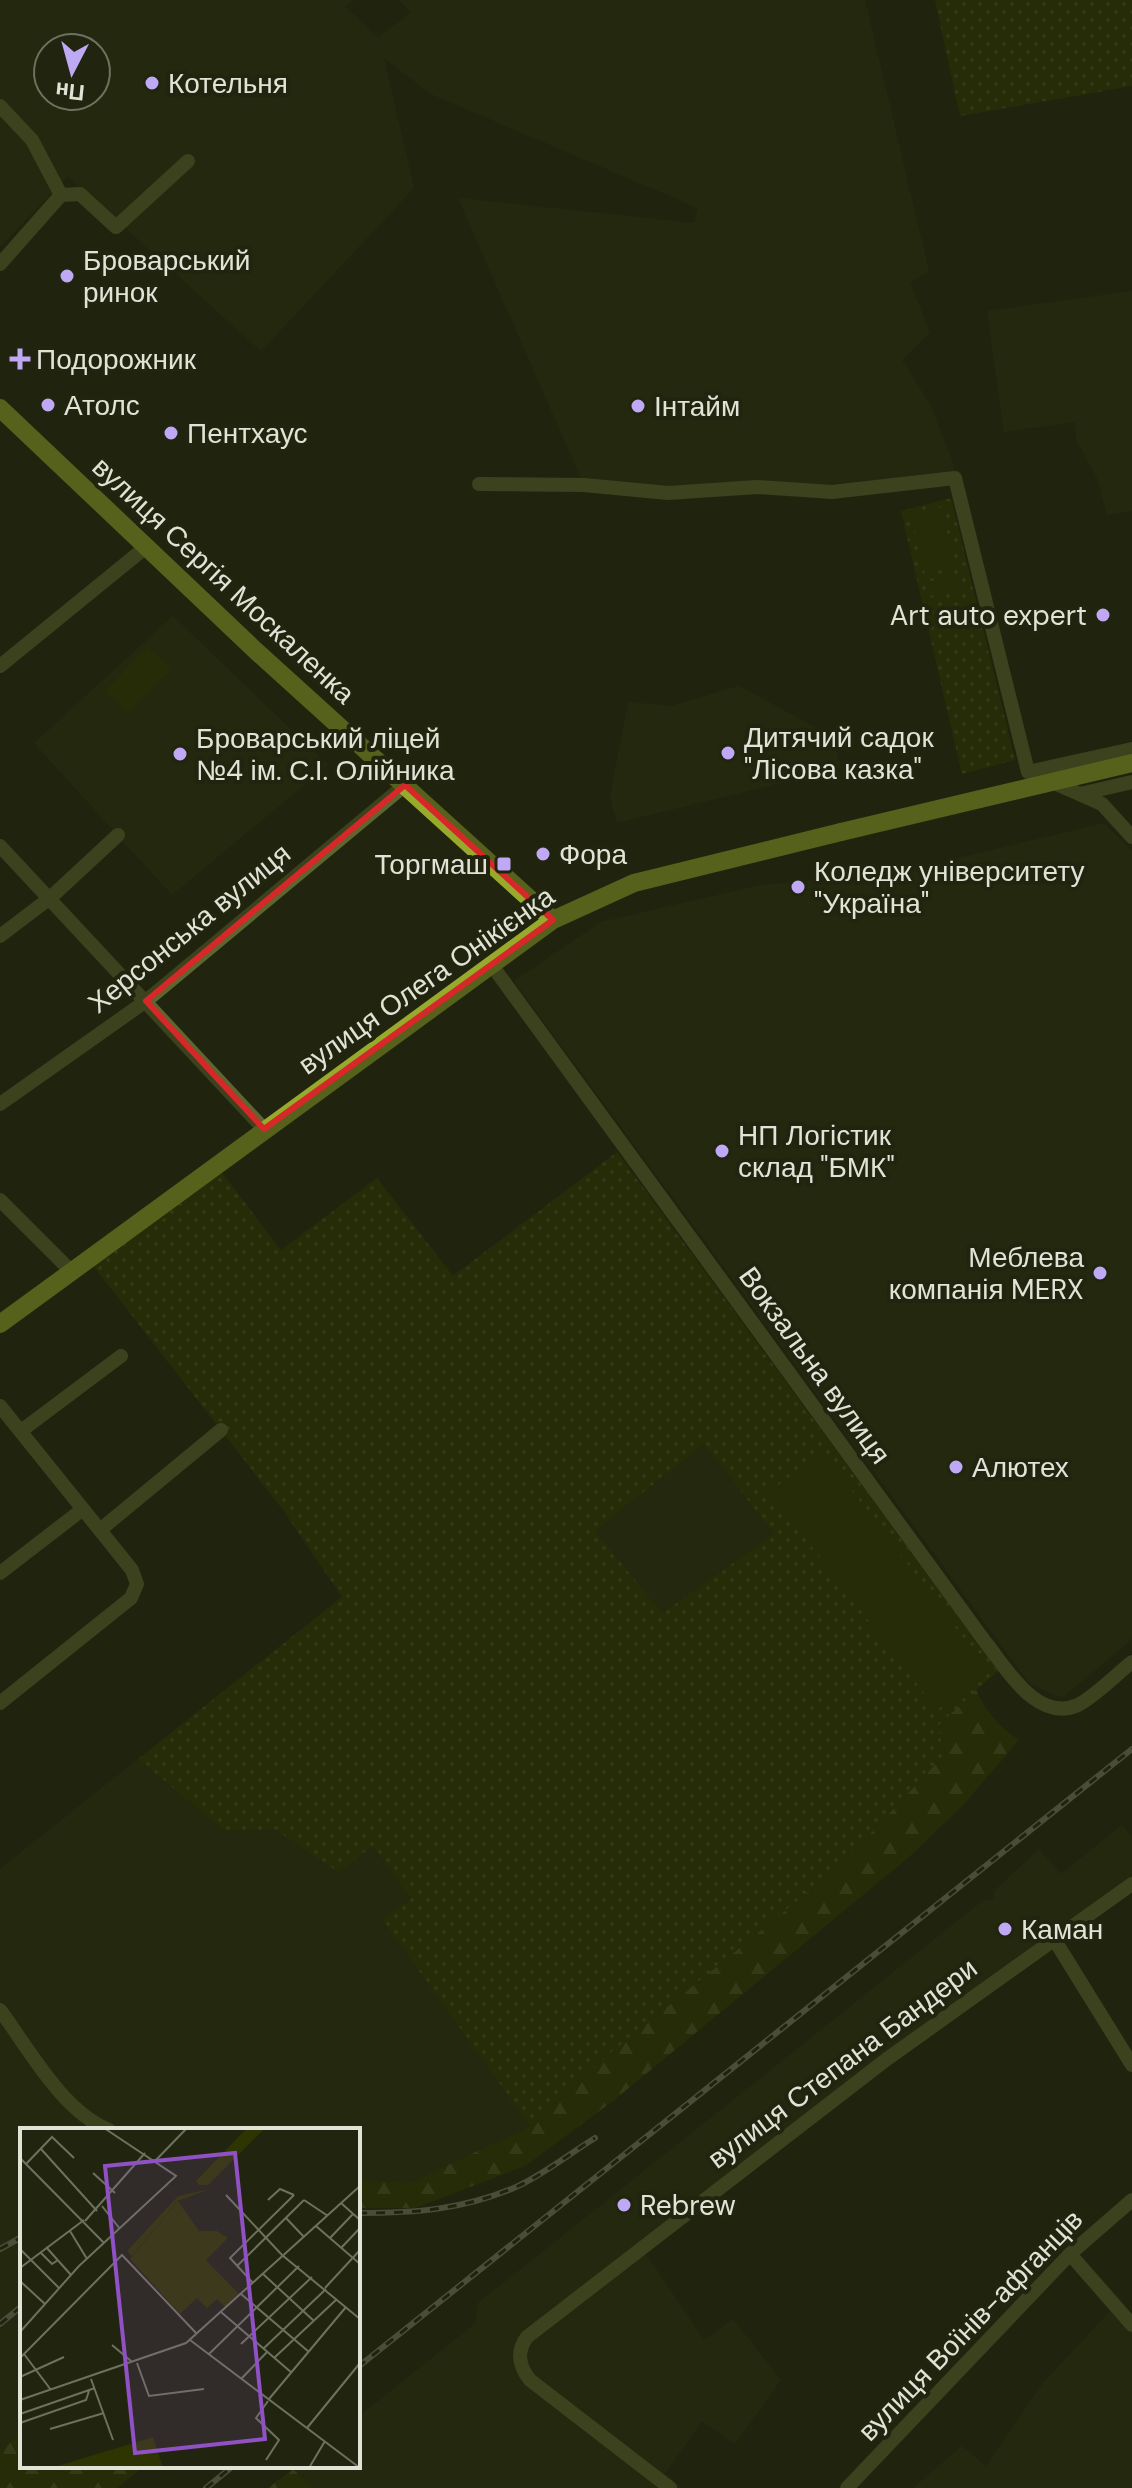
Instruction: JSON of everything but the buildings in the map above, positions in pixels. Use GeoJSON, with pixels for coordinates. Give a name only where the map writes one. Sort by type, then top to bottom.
{"type":"FeatureCollection","features":[{"type":"Feature","properties":{"kind":"main road","name":"вулиця Сергія Москаленка"},"geometry":{"type":"LineString","coordinates":[[0,408],[264,658],[553,920]]}},
{"type":"Feature","properties":{"kind":"main road","name":"вулиця Олега Онікієнка"},"geometry":{"type":"LineString","coordinates":[[0,1324],[553,920],[634,883],[1132,763]]}},
{"type":"Feature","properties":{"kind":"street"},"geometry":{"type":"LineString","coordinates":[[0,106],[32,140],[61,195]]}},
{"type":"Feature","properties":{"kind":"street"},"geometry":{"type":"LineString","coordinates":[[0,264],[61,195],[80,194],[116,227],[188,161]]}},
{"type":"Feature","properties":{"kind":"street"},"geometry":{"type":"LineString","coordinates":[[479,484],[584,485],[668,493],[757,487],[832,492],[955,478],[1028,772]]}},
{"type":"Feature","properties":{"kind":"street"},"geometry":{"type":"LineString","coordinates":[[0,666],[146,547]]}},
{"type":"Feature","properties":{"kind":"street"},"geometry":{"type":"LineString","coordinates":[[1028,772],[1132,749]]}},
{"type":"Feature","properties":{"kind":"street"},"geometry":{"type":"LineString","coordinates":[[1028,772],[1102,804],[1132,837]]}},
{"type":"Feature","properties":{"kind":"street"},"geometry":{"type":"LineString","coordinates":[[1080,794],[1132,782]]}},
{"type":"Feature","properties":{"kind":"street","name":"Херсонська вулиця"},"geometry":{"type":"LineString","coordinates":[[0,1104],[146,1001],[405,785]]}},
{"type":"Feature","properties":{"kind":"street"},"geometry":{"type":"LineString","coordinates":[[0,936],[50,898],[118,835]]}},
{"type":"Feature","properties":{"kind":"street"},"geometry":{"type":"LineString","coordinates":[[0,846],[264,1129]]}},
{"type":"Feature","properties":{"kind":"street","name":"Вокзальна вулиця"},"geometry":{"type":"LineString","coordinates":[[491,964],[977,1631],[1031,1699],[1062,1708],[1078,1705],[1132,1662]]}},
{"type":"Feature","properties":{"kind":"street"},"geometry":{"type":"LineString","coordinates":[[0,1200],[71,1271]]}},
{"type":"Feature","properties":{"kind":"street"},"geometry":{"type":"LineString","coordinates":[[21,1431],[121,1356]]}},
{"type":"Feature","properties":{"kind":"street"},"geometry":{"type":"LineString","coordinates":[[0,1406],[132,1570],[137,1584],[131,1598],[0,1703]]}},
{"type":"Feature","properties":{"kind":"street"},"geometry":{"type":"LineString","coordinates":[[100,1530],[221,1430]]}},
{"type":"Feature","properties":{"kind":"street"},"geometry":{"type":"LineString","coordinates":[[0,1573],[83,1509]]}},
{"type":"Feature","properties":{"kind":"street","name":"вулиця Степана Бандери"},"geometry":{"type":"LineString","coordinates":[[670,2488],[533,2383],[523,2370],[520,2353],[524,2340],[852,2085],[1132,1884]]}},
{"type":"Feature","properties":{"kind":"street"},"geometry":{"type":"LineString","coordinates":[[1054,1939],[1132,2065]]}},
{"type":"Feature","properties":{"kind":"street"},"geometry":{"type":"LineString","coordinates":[[0,2010],[64,2097],[89,2121],[105,2128]]}},
{"type":"Feature","properties":{"kind":"street","name":"вулиця Воїнів-афганців"},"geometry":{"type":"LineString","coordinates":[[847,2488],[1070,2254],[1132,2200]]}},
{"type":"Feature","properties":{"kind":"street"},"geometry":{"type":"LineString","coordinates":[[1070,2254],[1132,2325]]}},
{"type":"Feature","properties":{"kind":"highlighted area"},"geometry":{"type":"Polygon","coordinates":[[[405,785],[553,920],[264,1129],[146,1001],[405,785]]]}},
{"type":"Feature","properties":{"kind":"shaded area"},"geometry":{"type":"Polygon","coordinates":[[[0,0],[353,0],[345,6],[378,38],[411,12],[399,0],[865,0],[929,271],[910,283],[930,332],[902,360],[931,406],[953,463],[955,478],[880,488],[668,493],[584,485],[458,198],[694,223],[698,208],[431,94],[384,58],[414,188],[261,351],[68,176],[0,247],[0,0]]]}},
{"type":"Feature","properties":{"kind":"shaded area"},"geometry":{"type":"Polygon","coordinates":[[[1132,291],[1132,511],[1107,515],[1097,478],[1077,441],[1074,422],[1004,432],[987,311],[1132,291]]]}},
{"type":"Feature","properties":{"kind":"shaded area","name":"Броварський ліцей №4 ім. С.І. Олійника"},"geometry":{"type":"Polygon","coordinates":[[[173,616],[328,765],[172,895],[34,743],[173,616]]]}},
{"type":"Feature","properties":{"kind":"shaded area","name":"Дитячий садок \"Лісова казка\""},"geometry":{"type":"Polygon","coordinates":[[[739,686],[833,737],[841,768],[617,823],[610,797],[628,702],[672,706],[739,686]]]}},
{"type":"Feature","properties":{"kind":"shaded area"},"geometry":{"type":"Polygon","coordinates":[[[1104,823],[1132,851],[1132,1639],[1062,1698],[1029,1683],[514,981],[601,922],[761,885],[901,872],[1104,823]]]}},
{"type":"Feature","properties":{"kind":"shaded area"},"geometry":{"type":"Polygon","coordinates":[[[704,1444],[774,1534],[662,1613],[594,1532],[704,1444]]]}},
{"type":"Feature","properties":{"kind":"shaded area"},"geometry":{"type":"Polygon","coordinates":[[[138,1759],[225,1831],[276,1830],[338,1871],[372,1845],[411,1899],[383,1919],[530,2126],[410,2183],[360,2180],[360,2128],[20,2128],[20,2435],[0,2451],[0,1869],[138,1759]]]}},
{"type":"Feature","properties":{"kind":"shaded area"},"geometry":{"type":"Polygon","coordinates":[[[1122,1825],[1132,1838],[1132,1884],[642,2248],[704,2340],[733,2319],[781,2380],[735,2444],[702,2421],[665,2474],[682,2488],[313,2488],[293,2469],[360,2468],[360,2415],[476,2323],[477,2304],[985,1899],[993,1900],[994,1891],[1039,1849],[1061,1874],[1122,1825]]]}},
{"type":"Feature","properties":{"kind":"shaded area"},"geometry":{"type":"Polygon","coordinates":[[[1115,2306],[1132,2325],[1132,2488],[913,2488],[962,2446],[986,2466],[1043,2383],[1115,2306]]]}},
{"type":"Feature","properties":{"kind":"green space"},"geometry":{"type":"Polygon","coordinates":[[[935,0],[1132,0],[1132,86],[960,116],[935,0]]]}},
{"type":"Feature","properties":{"kind":"green space"},"geometry":{"type":"Polygon","coordinates":[[[951,498],[1015,760],[962,774],[901,511],[951,498]]]}},
{"type":"Feature","properties":{"kind":"green space"},"geometry":{"type":"Polygon","coordinates":[[[941,507],[955,567],[925,574],[911,515],[941,507]]]}},
{"type":"Feature","properties":{"kind":"green space"},"geometry":{"type":"Polygon","coordinates":[[[957,574],[961,588],[932,596],[928,582],[957,574]]]}},
{"type":"Feature","properties":{"kind":"green space"},"geometry":{"type":"Polygon","coordinates":[[[148,647],[171,669],[128,713],[105,691],[148,647]]]}},
{"type":"Feature","properties":{"kind":"green space"},"geometry":{"type":"Polygon","coordinates":[[[617,1152],[998,1671],[976,1690],[944,1755],[840,1866],[611,2053],[530,2126],[382,1919],[411,1899],[373,1846],[338,1872],[276,1830],[225,1831],[138,1759],[342,1597],[283,1510],[88,1259],[216,1165],[281,1250],[377,1178],[453,1276],[617,1152]],[[704,1444],[595,1531],[662,1613],[774,1534],[704,1444]]]}},
{"type":"Feature","properties":{"kind":"green space"},"geometry":{"type":"Polygon","coordinates":[[[822,1451],[988,1671],[937,1710],[770,1492],[822,1451]]]}},
{"type":"Feature","properties":{"kind":"green space"},"geometry":{"type":"Polygon","coordinates":[[[976,1690],[994,1718],[1019,1740],[963,1805],[909,1857],[613,2101],[525,2166],[415,2208],[360,2208],[360,2180],[410,2183],[530,2126],[611,2053],[840,1866],[944,1755],[938,1726],[976,1690]]]}},
{"type":"Feature","properties":{"kind":"green space"},"geometry":{"type":"Polygon","coordinates":[[[20,2435],[20,2468],[142,2468],[117,2488],[0,2488],[0,2451],[20,2435]]]}},
{"type":"Feature","properties":{"kind":"green space"},"geometry":{"type":"Polygon","coordinates":[[[293,2469],[313,2488],[268,2488],[293,2469]]]}},
{"type":"Feature","properties":{"kind":"railway"},"geometry":{"type":"LineString","coordinates":[[360,2365],[1132,1749]]}},
{"type":"Feature","properties":{"kind":"railway"},"geometry":{"type":"LineString","coordinates":[[360,2213],[438,2209],[496,2195],[536,2177],[595,2138]]}},
{"type":"Feature","properties":{"kind":"railway"},"geometry":{"type":"LineString","coordinates":[[0,2249],[20,2238]]}},
{"type":"Feature","properties":{"kind":"railway"},"geometry":{"type":"LineString","coordinates":[[0,2324],[20,2308]]}},
{"type":"Feature","properties":{"kind":"railway"},"geometry":{"type":"LineString","coordinates":[[206,2488],[231,2468]]}},
{"type":"Feature","properties":{"kind":"place","name":"Котельня"},"geometry":{"type":"Point","coordinates":[152,83]}},
{"type":"Feature","properties":{"kind":"place","name":"Броварський ринок"},"geometry":{"type":"Point","coordinates":[67,276]}},
{"type":"Feature","properties":{"kind":"place","name":"Подорожник"},"geometry":{"type":"Point","coordinates":[20,359]}},
{"type":"Feature","properties":{"kind":"place","name":"Атолс"},"geometry":{"type":"Point","coordinates":[48,405]}},
{"type":"Feature","properties":{"kind":"place","name":"Інтайм"},"geometry":{"type":"Point","coordinates":[638,406]}},
{"type":"Feature","properties":{"kind":"place","name":"Пентхаус"},"geometry":{"type":"Point","coordinates":[171,433]}},
{"type":"Feature","properties":{"kind":"place","name":"Art auto expert"},"geometry":{"type":"Point","coordinates":[1103,615]}},
{"type":"Feature","properties":{"kind":"place","name":"Дитячий садок \"Лісова казка\""},"geometry":{"type":"Point","coordinates":[728,753]}},
{"type":"Feature","properties":{"kind":"place","name":"Броварський ліцей №4 ім. С.І. Олійника"},"geometry":{"type":"Point","coordinates":[180,754]}},
{"type":"Feature","properties":{"kind":"place","name":"Фора"},"geometry":{"type":"Point","coordinates":[543,854]}},
{"type":"Feature","properties":{"kind":"place","name":"Торгмаш"},"geometry":{"type":"Point","coordinates":[504,864]}},
{"type":"Feature","properties":{"kind":"place","name":"Коледж університету \"Україна\""},"geometry":{"type":"Point","coordinates":[798,887]}},
{"type":"Feature","properties":{"kind":"place","name":"НП Логістик склад \"БМК\""},"geometry":{"type":"Point","coordinates":[722,1151]}},
{"type":"Feature","properties":{"kind":"place","name":"Меблева компанія MERX"},"geometry":{"type":"Point","coordinates":[1100,1273]}},
{"type":"Feature","properties":{"kind":"place","name":"Алютех"},"geometry":{"type":"Point","coordinates":[956,1467]}},
{"type":"Feature","properties":{"kind":"place","name":"Каман"},"geometry":{"type":"Point","coordinates":[1005,1929]}},
{"type":"Feature","properties":{"kind":"place","name":"Rebrew"},"geometry":{"type":"Point","coordinates":[624,2205]}}]}
